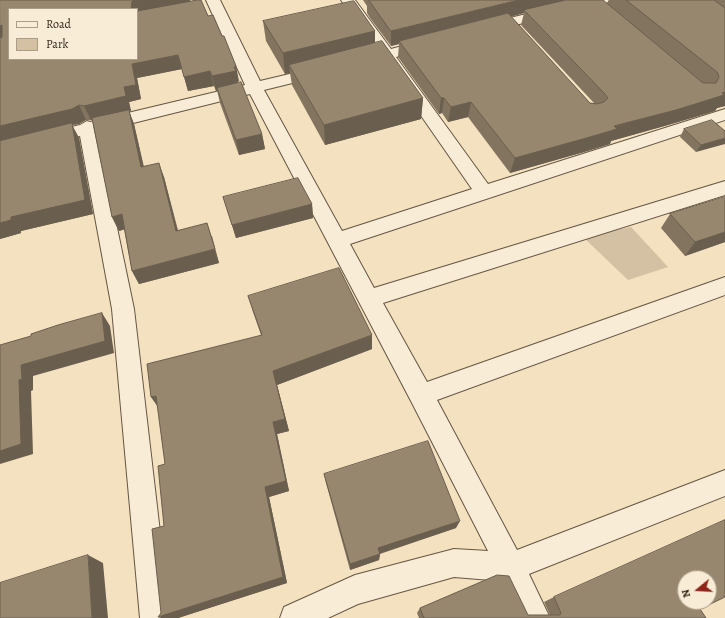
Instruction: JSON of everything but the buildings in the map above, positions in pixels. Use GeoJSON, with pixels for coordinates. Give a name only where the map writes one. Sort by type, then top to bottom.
{"type":"FeatureCollection","features":[{"type":"Feature","properties":{"kind":"street"},"geometry":{"type":"LineString","coordinates":[[348,0],[484,192]]}},
{"type":"Feature","properties":{"kind":"street"},"geometry":{"type":"LineString","coordinates":[[209,5],[512,566],[535,618]]}},
{"type":"Feature","properties":{"kind":"street"},"geometry":{"type":"LineString","coordinates":[[475,31],[513,28],[600,5]]}},
{"type":"Feature","properties":{"kind":"street"},"geometry":{"type":"LineString","coordinates":[[0,150],[87,127],[255,88],[446,39]]}},
{"type":"Feature","properties":{"kind":"street"},"geometry":{"type":"LineString","coordinates":[[337,240],[725,114]]}},
{"type":"Feature","properties":{"kind":"street"},"geometry":{"type":"LineString","coordinates":[[87,127],[123,309],[154,618]]}},
{"type":"Feature","properties":{"kind":"street"},"geometry":{"type":"LineString","coordinates":[[368,299],[725,188]]}},
{"type":"Feature","properties":{"kind":"street"},"geometry":{"type":"LineString","coordinates":[[421,395],[722,292]]}},
{"type":"Feature","properties":{"kind":"street"},"geometry":{"type":"LineString","coordinates":[[101,316],[123,309]]}},
{"type":"Feature","properties":{"kind":"street"},"geometry":{"type":"LineString","coordinates":[[295,618],[355,590],[454,563],[512,566],[725,483]]}},
{"type":"Feature","properties":{"kind":"green space"},"geometry":{"type":"Polygon","coordinates":[[[631,227],[668,267],[628,280],[583,237],[631,227]]]}}]}
